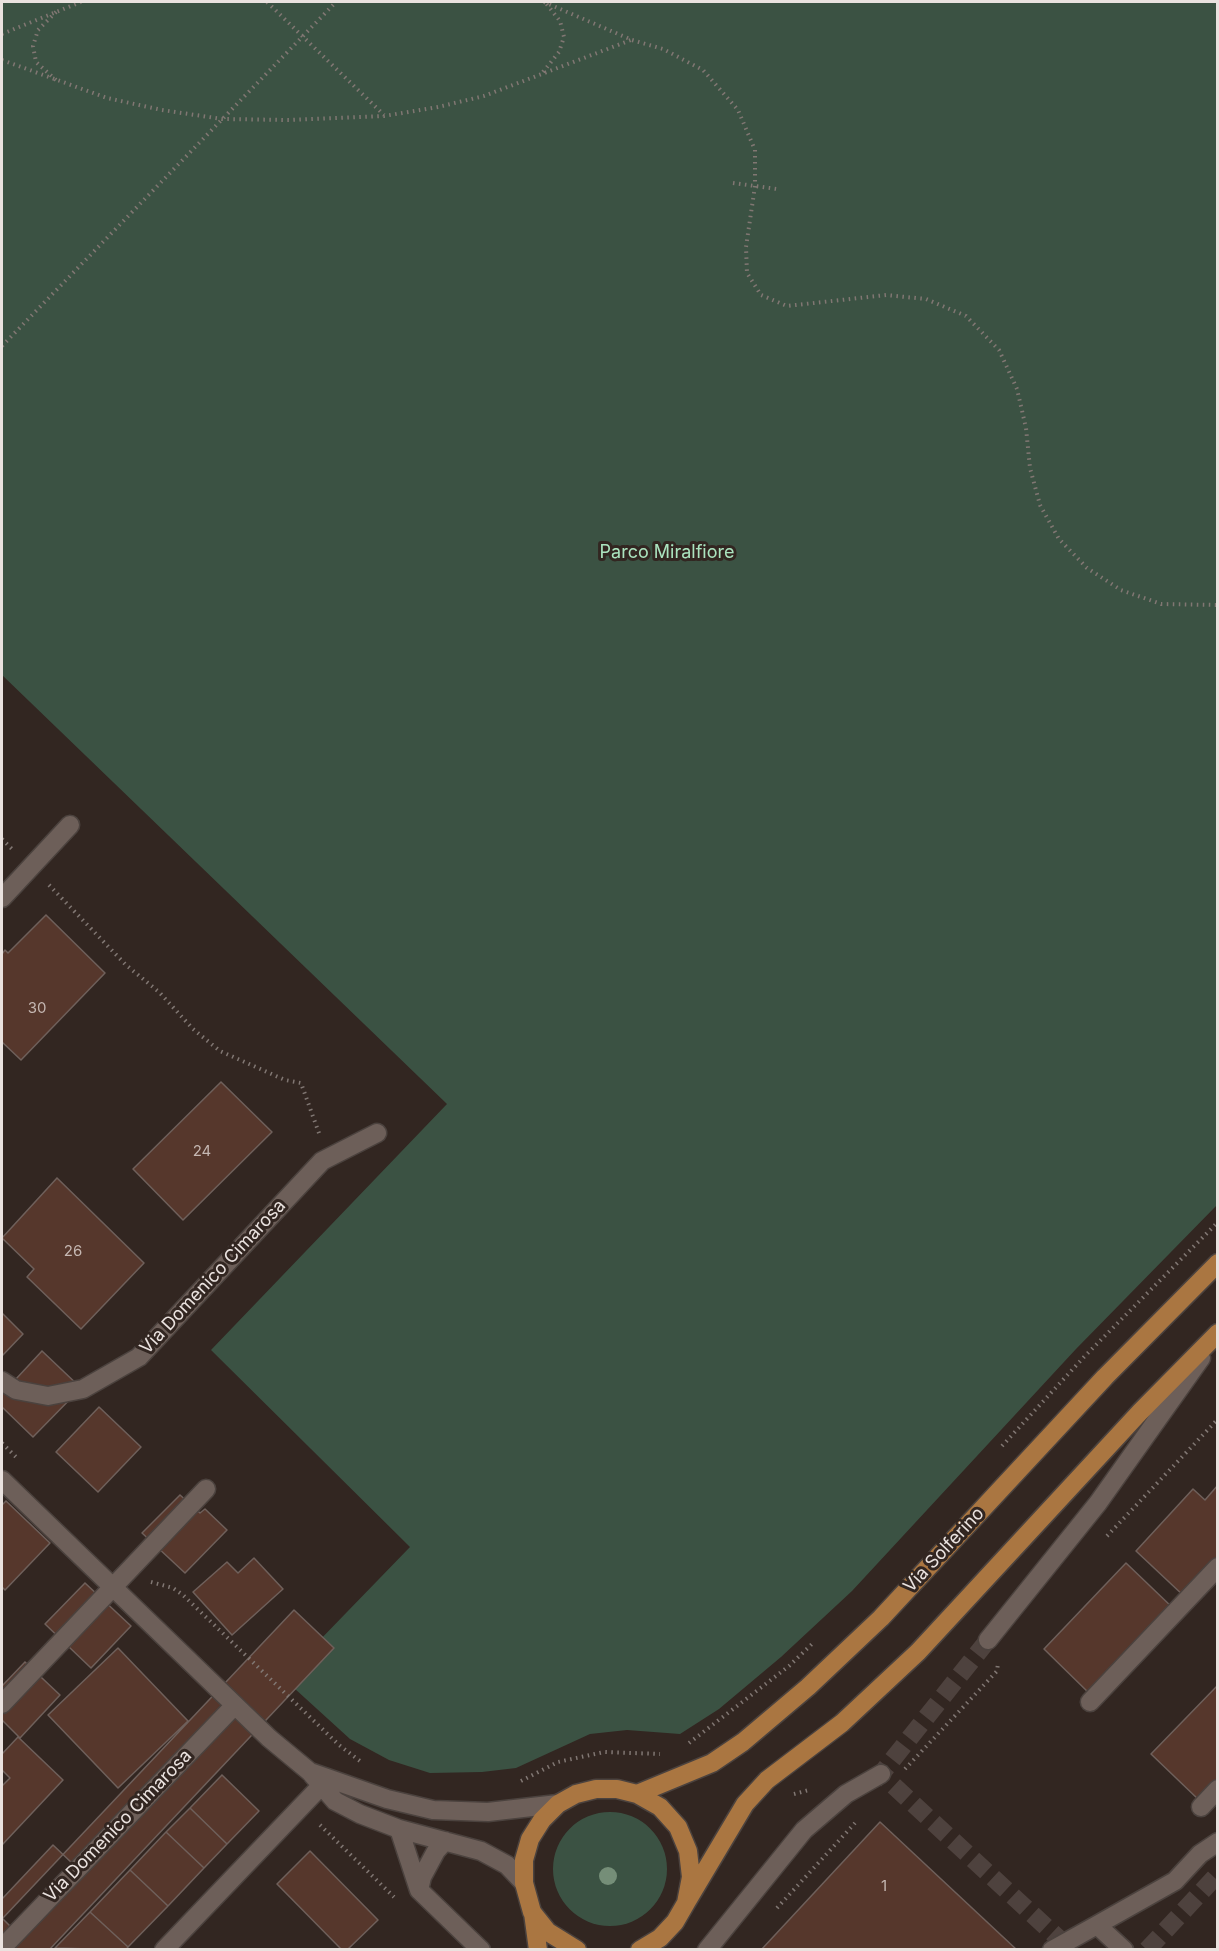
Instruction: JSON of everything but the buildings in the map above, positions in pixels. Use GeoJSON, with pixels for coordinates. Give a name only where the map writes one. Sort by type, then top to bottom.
{"type":"FeatureCollection","features":[{"type":"Feature","properties":{"kind":"main road","name":"Via Solferino"},"geometry":{"type":"LineString","coordinates":[[637,1794],[712,1763],[743,1742],[808,1687],[882,1618],[1097,1386],[1218,1263]]}},
{"type":"Feature","properties":{"kind":"main road"},"geometry":{"type":"LineString","coordinates":[[640,1949],[667,1930],[686,1903],[745,1804],[767,1780],[842,1723],[918,1652],[1140,1412],[1218,1334]]}},
{"type":"Feature","properties":{"kind":"main road"},"geometry":{"type":"LineString","coordinates":[[538,1950],[532,1912],[524,1883],[524,1860],[530,1839],[542,1820],[558,1804],[576,1794],[596,1789],[617,1789],[637,1794],[666,1814],[678,1827],[688,1851],[691,1877],[686,1903]]}},
{"type":"Feature","properties":{"kind":"main road"},"geometry":{"type":"LineString","coordinates":[[532,1912],[548,1932],[577,1950]]}},
{"type":"Feature","properties":{"kind":"street"},"geometry":{"type":"LineString","coordinates":[[2,898],[70,825]]}},
{"type":"Feature","properties":{"kind":"street","name":"Via Domenico Cimarosa"},"geometry":{"type":"LineString","coordinates":[[2,1381],[15,1390],[48,1396],[83,1389],[139,1357],[322,1161],[377,1133]]}},
{"type":"Feature","properties":{"kind":"street"},"geometry":{"type":"LineString","coordinates":[[988,1640],[1098,1503],[1218,1334]]}},
{"type":"Feature","properties":{"kind":"street"},"geometry":{"type":"LineString","coordinates":[[2,1480],[335,1801],[360,1814],[399,1829],[481,1851],[507,1865],[524,1883]]}},
{"type":"Feature","properties":{"kind":"street"},"geometry":{"type":"LineString","coordinates":[[2,1704],[206,1489]]}},
{"type":"Feature","properties":{"kind":"street"},"geometry":{"type":"LineString","coordinates":[[1090,1702],[1218,1567]]}},
{"type":"Feature","properties":{"kind":"street","name":"Via Domenico Cimarosa"},"geometry":{"type":"LineString","coordinates":[[2,1948],[234,1705]]}},
{"type":"Feature","properties":{"kind":"street"},"geometry":{"type":"LineString","coordinates":[[707,1950],[804,1830],[846,1794],[882,1774]]}},
{"type":"Feature","properties":{"kind":"street"},"geometry":{"type":"LineString","coordinates":[[315,1780],[433,1810],[488,1812],[558,1804]]}},
{"type":"Feature","properties":{"kind":"street"},"geometry":{"type":"LineString","coordinates":[[164,1950],[315,1780]]}},
{"type":"Feature","properties":{"kind":"street"},"geometry":{"type":"LineString","coordinates":[[1201,1807],[1218,1790]]}},
{"type":"Feature","properties":{"kind":"street"},"geometry":{"type":"LineString","coordinates":[[399,1829],[419,1890],[481,1950]]}},
{"type":"Feature","properties":{"kind":"street"},"geometry":{"type":"LineString","coordinates":[[419,1890],[422,1877],[436,1851],[445,1841]]}},
{"type":"Feature","properties":{"kind":"street"},"geometry":{"type":"LineString","coordinates":[[1052,1950],[1175,1881],[1200,1854],[1218,1842]]}},
{"type":"Feature","properties":{"kind":"street"},"geometry":{"type":"LineString","coordinates":[[1097,1925],[1119,1948]]}},
{"type":"Feature","properties":{"kind":"path"},"geometry":{"type":"LineString","coordinates":[[2,34],[81,2]]}},
{"type":"Feature","properties":{"kind":"path"},"geometry":{"type":"LineString","coordinates":[[267,2],[384,116]]}},
{"type":"Feature","properties":{"kind":"path"},"geometry":{"type":"LineString","coordinates":[[2,346],[336,2]]}},
{"type":"Feature","properties":{"kind":"path"},"geometry":{"type":"LineString","coordinates":[[544,2],[632,40],[663,49],[703,70],[738,110],[755,150],[755,186],[746,247],[747,273],[761,295],[787,306],[886,295],[926,299],[966,316],[999,350],[1017,388],[1026,428],[1030,468],[1040,505],[1059,540],[1087,568],[1121,590],[1161,604],[1218,605]]}},
{"type":"Feature","properties":{"kind":"path"},"geometry":{"type":"LineString","coordinates":[[543,73],[559,52],[564,37],[560,21],[544,2]]}},
{"type":"Feature","properties":{"kind":"path"},"geometry":{"type":"LineString","coordinates":[[57,11],[38,30],[33,46],[36,62],[59,82]]}},
{"type":"Feature","properties":{"kind":"path"},"geometry":{"type":"LineString","coordinates":[[2,60],[59,82],[118,100],[222,119],[290,120],[384,116],[484,96],[632,40]]}},
{"type":"Feature","properties":{"kind":"path"},"geometry":{"type":"LineString","coordinates":[[733,183],[777,189]]}},
{"type":"Feature","properties":{"kind":"path"},"geometry":{"type":"LineString","coordinates":[[2,839],[89,924],[126,965],[159,992],[193,1029],[220,1051],[285,1080],[301,1083],[329,1157]]}},
{"type":"Feature","properties":{"kind":"path"},"geometry":{"type":"LineString","coordinates":[[997,1452],[1084,1357],[1218,1222]]}},
{"type":"Feature","properties":{"kind":"path"},"geometry":{"type":"LineString","coordinates":[[685,1745],[789,1666],[821,1636]]}},
{"type":"Feature","properties":{"kind":"path"},"geometry":{"type":"LineString","coordinates":[[275,1683],[339,1745],[370,1765]]}},
{"type":"Feature","properties":{"kind":"path"},"geometry":{"type":"LineString","coordinates":[[519,1782],[558,1762],[604,1752],[655,1756],[665,1752]]}},
{"type":"Feature","properties":{"kind":"path"},"geometry":{"type":"LineString","coordinates":[[786,1800],[794,1794],[819,1787]]}},
{"type":"Feature","properties":{"kind":"path"},"geometry":{"type":"LineString","coordinates":[[316,1822],[395,1898]]}},
{"type":"Feature","properties":{"kind":"green space","name":"Parco Miralfiore"},"geometry":{"type":"Polygon","coordinates":[[[2,2],[1217,2],[1217,1205],[1076,1349],[852,1591],[781,1657],[719,1709],[680,1734],[627,1730],[590,1734],[516,1768],[482,1772],[430,1773],[389,1760],[350,1739],[283,1678],[410,1547],[211,1350],[447,1104],[2,675],[2,2]]]}},
{"type":"Feature","properties":{"kind":"green space"},"geometry":{"type":"Polygon","coordinates":[[[610,1812],[632,1817],[650,1829],[662,1847],[667,1869],[662,1891],[650,1909],[632,1921],[610,1926],[588,1921],[570,1909],[558,1891],[553,1869],[558,1847],[570,1829],[588,1817],[610,1812]]]}},
{"type":"Feature","properties":{"kind":"tunnel"},"geometry":{"type":"LineString","coordinates":[[988,1640],[881,1774],[1071,1950]]}},
{"type":"Feature","properties":{"kind":"tunnel"},"geometry":{"type":"LineString","coordinates":[[1147,1950],[1218,1874]]}}]}
